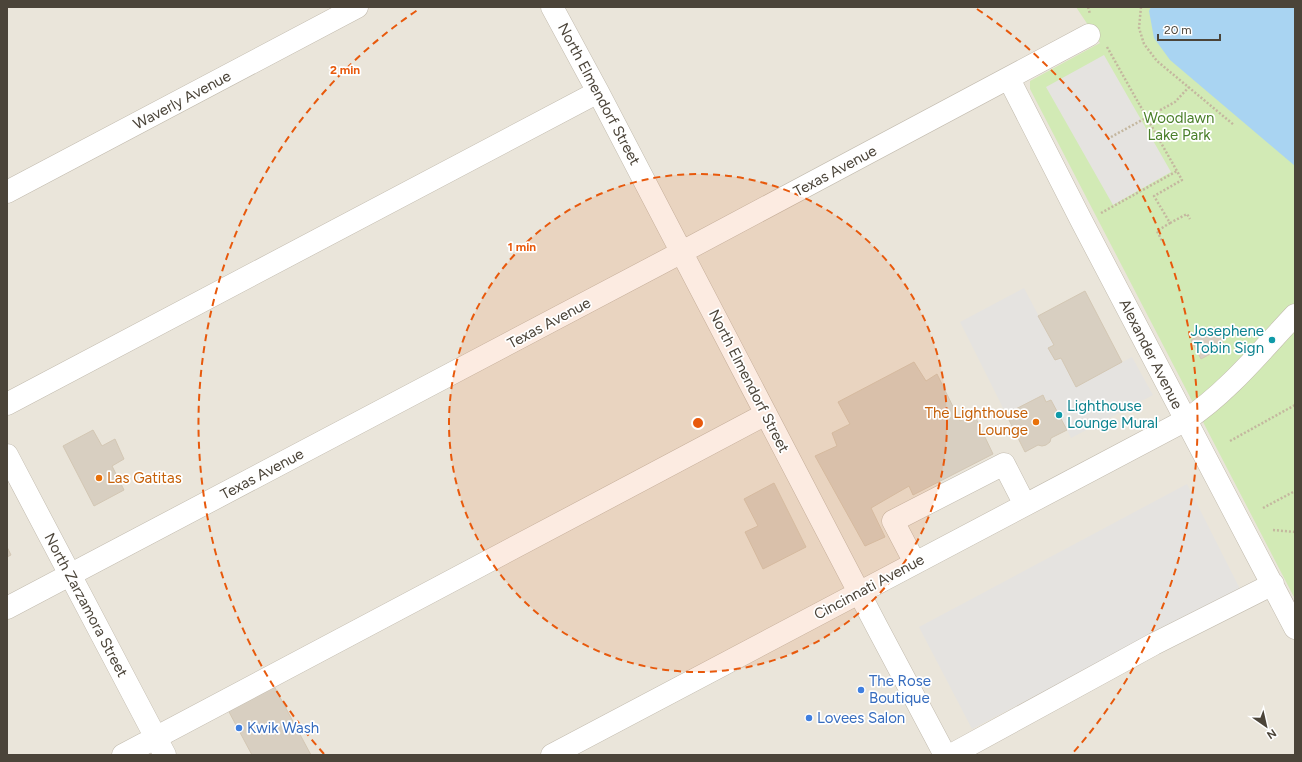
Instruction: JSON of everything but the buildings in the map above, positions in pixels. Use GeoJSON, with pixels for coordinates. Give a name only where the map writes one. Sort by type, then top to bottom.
{"type":"FeatureCollection","features":[{"type":"Feature","properties":{"kind":"street","name":"Waverly Avenue"},"geometry":{"type":"LineString","coordinates":[[7,192],[357,7]]}},
{"type":"Feature","properties":{"kind":"street","name":"North Elmendorf Street"},"geometry":{"type":"LineString","coordinates":[[552,7],[945,755]]}},
{"type":"Feature","properties":{"kind":"street","name":"Texas Avenue"},"geometry":{"type":"LineString","coordinates":[[7,608],[1095,32]]}},
{"type":"Feature","properties":{"kind":"street","name":"Alexander Avenue"},"geometry":{"type":"LineString","coordinates":[[1008,79],[1295,628]]}},
{"type":"Feature","properties":{"kind":"street"},"geometry":{"type":"LineString","coordinates":[[7,404],[598,92]]}},
{"type":"Feature","properties":{"kind":"street","name":"Cincinnati Avenue"},"geometry":{"type":"LineString","coordinates":[[552,755],[1186,420],[1202,409],[1239,374],[1295,315]]}},
{"type":"Feature","properties":{"kind":"street"},"geometry":{"type":"LineString","coordinates":[[123,755],[160,746],[766,414]]}},
{"type":"Feature","properties":{"kind":"street","name":"North Zarzamora Street"},"geometry":{"type":"LineString","coordinates":[[7,455],[160,746]]}},
{"type":"Feature","properties":{"kind":"street"},"geometry":{"type":"LineString","coordinates":[[915,563],[894,521],[1004,464],[1025,505]]}},
{"type":"Feature","properties":{"kind":"street"},"geometry":{"type":"LineString","coordinates":[[951,755],[1154,644],[1273,584]]}},
{"type":"Feature","properties":{"kind":"path"},"geometry":{"type":"LineString","coordinates":[[1088,7],[1095,32],[1182,180],[1154,196],[1170,223]]}},
{"type":"Feature","properties":{"kind":"path"},"geometry":{"type":"LineString","coordinates":[[1141,7],[1139,28],[1144,44],[1157,61],[1234,125]]}},
{"type":"Feature","properties":{"kind":"path"},"geometry":{"type":"LineString","coordinates":[[1112,137],[1175,102],[1189,87]]}},
{"type":"Feature","properties":{"kind":"path"},"geometry":{"type":"LineString","coordinates":[[1099,214],[1178,172]]}},
{"type":"Feature","properties":{"kind":"path"},"geometry":{"type":"LineString","coordinates":[[1162,241],[1157,232],[1187,214],[1190,219]]}},
{"type":"Feature","properties":{"kind":"path"},"geometry":{"type":"LineString","coordinates":[[1230,441],[1295,405]]}},
{"type":"Feature","properties":{"kind":"path"},"geometry":{"type":"LineString","coordinates":[[1263,508],[1295,491]]}},
{"type":"Feature","properties":{"kind":"path"},"geometry":{"type":"LineString","coordinates":[[1273,530],[1295,532]]}},
{"type":"Feature","properties":{"kind":"shaded area"},"geometry":{"type":"Polygon","coordinates":[[[7,7],[1295,7],[1295,755],[7,755],[7,7]]]}},
{"type":"Feature","properties":{"kind":"shaded area"},"geometry":{"type":"Polygon","coordinates":[[[1104,55],[1171,172],[1113,205],[1046,87],[1104,55]]]}},
{"type":"Feature","properties":{"kind":"shaded area"},"geometry":{"type":"Polygon","coordinates":[[[1024,288],[1054,345],[1049,348],[1055,360],[1061,358],[1076,386],[1132,357],[1153,395],[1071,438],[1043,395],[1006,414],[960,322],[1024,288]]]}},
{"type":"Feature","properties":{"kind":"shaded area"},"geometry":{"type":"Polygon","coordinates":[[[1187,484],[1240,589],[972,729],[919,627],[1187,484]]]}},
{"type":"Feature","properties":{"kind":"green space","name":"Woodlawn Lake Park"},"geometry":{"type":"Polygon","coordinates":[[[1076,7],[1295,7],[1295,599],[1030,89],[1030,81],[1100,43],[1076,7]]]}},
{"type":"Feature","properties":{"kind":"water"},"geometry":{"type":"Polygon","coordinates":[[[1151,7],[1295,7],[1295,166],[1170,60],[1154,38],[1149,11],[1151,7]]]}},
{"type":"Feature","properties":{"kind":"place","name":"Josephene Tobin Sign"},"geometry":{"type":"Point","coordinates":[1272,340]}},
{"type":"Feature","properties":{"kind":"place","name":"Lighthouse Lounge Mural"},"geometry":{"type":"Point","coordinates":[1059,415]}},
{"type":"Feature","properties":{"kind":"place","name":"The Lighthouse Lounge"},"geometry":{"type":"Point","coordinates":[1036,422]}},
{"type":"Feature","properties":{"kind":"place","name":"Las Gatitas"},"geometry":{"type":"Point","coordinates":[99,478]}},
{"type":"Feature","properties":{"kind":"place","name":"The Rose Boutique"},"geometry":{"type":"Point","coordinates":[861,690]}},
{"type":"Feature","properties":{"kind":"place","name":"Lovees Salon"},"geometry":{"type":"Point","coordinates":[809,718]}},
{"type":"Feature","properties":{"kind":"place","name":"Kwik Wash"},"geometry":{"type":"Point","coordinates":[239,728]}}]}
